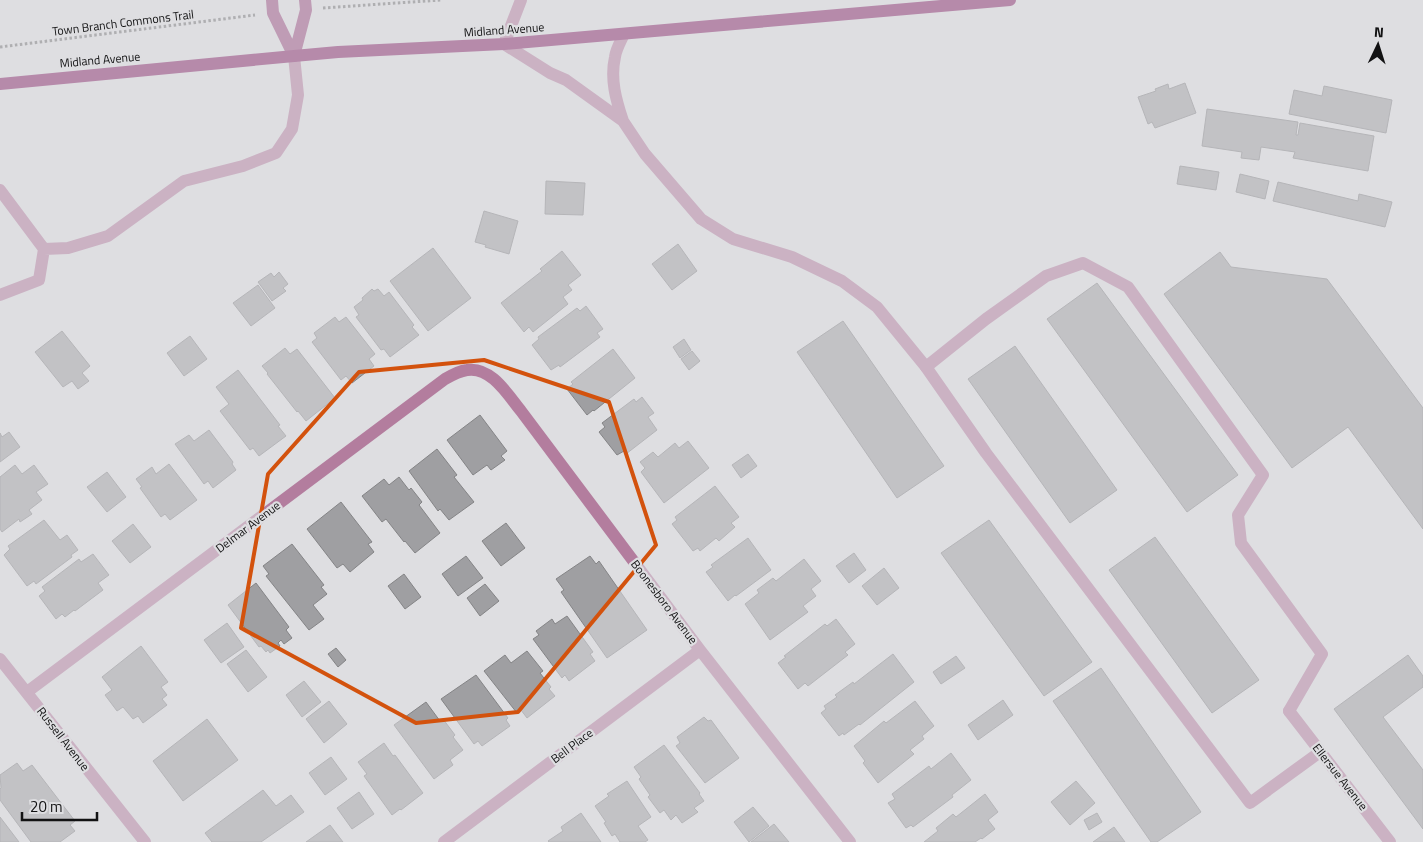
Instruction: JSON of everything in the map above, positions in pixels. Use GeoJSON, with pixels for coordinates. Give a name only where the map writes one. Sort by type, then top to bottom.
{"type":"FeatureCollection","features":[{"type":"Feature","properties":{"kind":"main road","name":"Midland Avenue"},"geometry":{"type":"LineString","coordinates":[[0,84],[338,52],[504,44],[968,2],[1010,0]]}},
{"type":"Feature","properties":{"kind":"street"},"geometry":{"type":"LineString","coordinates":[[44,249],[68,248],[108,236],[184,181],[243,166],[276,153],[292,129],[298,96],[294,56],[273,13],[272,0]]}},
{"type":"Feature","properties":{"kind":"street"},"geometry":{"type":"LineString","coordinates":[[294,56],[306,10],[305,0]]}},
{"type":"Feature","properties":{"kind":"street"},"geometry":{"type":"LineString","coordinates":[[520,0],[504,44],[566,80],[623,121]]}},
{"type":"Feature","properties":{"kind":"street"},"geometry":{"type":"LineString","coordinates":[[624,34],[615,56],[614,92],[623,121],[646,154],[701,219],[733,239],[792,257],[842,281],[878,308],[926,367],[986,453],[1250,803],[1320,752]]}},
{"type":"Feature","properties":{"kind":"street"},"geometry":{"type":"LineString","coordinates":[[0,190],[44,249],[39,280],[0,295]]}},
{"type":"Feature","properties":{"kind":"street","name":"Ellersue Avenue"},"geometry":{"type":"LineString","coordinates":[[926,367],[986,319],[1046,276],[1083,264],[1128,287],[1263,475],[1238,515],[1241,543],[1322,654],[1289,711],[1390,842]]}},
{"type":"Feature","properties":{"kind":"street","name":"Boonesboro Avenue"},"geometry":{"type":"LineString","coordinates":[[472,369],[488,374],[522,411],[700,650],[850,842]]}},
{"type":"Feature","properties":{"kind":"street","name":"Delmar Avenue"},"geometry":{"type":"LineString","coordinates":[[27,692],[445,379],[464,370],[472,369]]}},
{"type":"Feature","properties":{"kind":"street","name":"Bell Place"},"geometry":{"type":"LineString","coordinates":[[444,842],[700,650]]}},
{"type":"Feature","properties":{"kind":"street","name":"Russell Avenue"},"geometry":{"type":"LineString","coordinates":[[0,659],[145,842]]}},
{"type":"Feature","properties":{"kind":"path"},"geometry":{"type":"LineString","coordinates":[[329,7],[441,0]]}},
{"type":"Feature","properties":{"kind":"path","name":"Town Branch Commons Trail"},"geometry":{"type":"LineString","coordinates":[[0,47],[248,16]]}},
{"type":"Feature","properties":{"kind":"highlighted area"},"geometry":{"type":"Polygon","coordinates":[[[484,360],[609,402],[656,545],[518,712],[416,723],[241,628],[268,474],[359,372],[484,360]]]}},
{"type":"Feature","properties":{"kind":"building"},"geometry":{"type":"Polygon","coordinates":[[[1185,83],[1196,113],[1155,128],[1152,122],[1148,124],[1138,97],[1156,91],[1155,89],[1168,84],[1169,89],[1185,83]]]}},
{"type":"Feature","properties":{"kind":"building"},"geometry":{"type":"Polygon","coordinates":[[[1324,86],[1392,100],[1386,133],[1289,114],[1294,90],[1322,96],[1324,86]]]}},
{"type":"Feature","properties":{"kind":"building"},"geometry":{"type":"Polygon","coordinates":[[[1207,109],[1298,122],[1296,135],[1298,135],[1300,123],[1374,136],[1368,171],[1293,158],[1295,152],[1261,147],[1259,160],[1241,158],[1242,152],[1202,146],[1207,109]]]}},
{"type":"Feature","properties":{"kind":"building"},"geometry":{"type":"Polygon","coordinates":[[[1180,166],[1219,172],[1216,190],[1177,184],[1180,166]]]}},
{"type":"Feature","properties":{"kind":"building"},"geometry":{"type":"Polygon","coordinates":[[[1240,174],[1269,181],[1265,199],[1236,192],[1240,174]]]}},
{"type":"Feature","properties":{"kind":"building"},"geometry":{"type":"Polygon","coordinates":[[[546,181],[585,183],[583,215],[545,214],[546,181]]]}},
{"type":"Feature","properties":{"kind":"building"},"geometry":{"type":"Polygon","coordinates":[[[1278,182],[1358,201],[1359,194],[1392,202],[1385,227],[1273,201],[1278,182]]]}},
{"type":"Feature","properties":{"kind":"building"},"geometry":{"type":"Polygon","coordinates":[[[484,211],[518,221],[509,254],[475,242],[484,211]]]}},
{"type":"Feature","properties":{"kind":"building"},"geometry":{"type":"Polygon","coordinates":[[[678,244],[697,271],[672,290],[652,264],[678,244]]]}},
{"type":"Feature","properties":{"kind":"building"},"geometry":{"type":"Polygon","coordinates":[[[433,248],[471,298],[428,331],[390,281],[433,248]]]}},
{"type":"Feature","properties":{"kind":"building"},"geometry":{"type":"Polygon","coordinates":[[[562,251],[581,275],[568,285],[572,290],[563,297],[568,304],[533,332],[529,327],[524,332],[501,303],[542,271],[540,269],[562,251]]]}},
{"type":"Feature","properties":{"kind":"building"},"geometry":{"type":"Polygon","coordinates":[[[1220,252],[1231,267],[1327,279],[1423,408],[1423,529],[1348,427],[1292,468],[1164,294],[1220,252]]]}},
{"type":"Feature","properties":{"kind":"building"},"geometry":{"type":"Polygon","coordinates":[[[279,272],[288,284],[283,288],[286,291],[272,301],[258,282],[271,273],[274,277],[279,272]]]}},
{"type":"Feature","properties":{"kind":"building"},"geometry":{"type":"Polygon","coordinates":[[[1097,283],[1238,475],[1187,512],[1047,319],[1097,283]]]}},
{"type":"Feature","properties":{"kind":"building"},"geometry":{"type":"Polygon","coordinates":[[[258,285],[275,308],[251,326],[233,303],[258,285]]]}},
{"type":"Feature","properties":{"kind":"building"},"geometry":{"type":"Polygon","coordinates":[[[372,289],[374,291],[378,289],[384,296],[389,292],[414,325],[412,327],[419,335],[390,357],[384,349],[381,350],[356,317],[359,315],[354,307],[372,289]]]}},
{"type":"Feature","properties":{"kind":"building"},"geometry":{"type":"Polygon","coordinates":[[[586,306],[603,329],[597,333],[600,337],[560,367],[559,365],[551,370],[532,345],[539,339],[538,337],[577,308],[580,311],[586,306]]]}},
{"type":"Feature","properties":{"kind":"building"},"geometry":{"type":"Polygon","coordinates":[[[335,317],[339,322],[346,317],[375,354],[369,359],[374,366],[352,383],[346,376],[341,380],[312,342],[317,338],[314,333],[335,317]]]}},
{"type":"Feature","properties":{"kind":"building"},"geometry":{"type":"Polygon","coordinates":[[[843,321],[944,466],[897,498],[797,352],[843,321]]]}},
{"type":"Feature","properties":{"kind":"building"},"geometry":{"type":"Polygon","coordinates":[[[62,331],[90,366],[82,373],[89,381],[78,389],[72,381],[63,387],[35,352],[62,331]]]}},
{"type":"Feature","properties":{"kind":"building"},"geometry":{"type":"Polygon","coordinates":[[[190,336],[207,359],[184,376],[167,353],[190,336]]]}},
{"type":"Feature","properties":{"kind":"building"},"geometry":{"type":"Polygon","coordinates":[[[684,339],[691,350],[680,358],[673,347],[684,339]]]}},
{"type":"Feature","properties":{"kind":"building"},"geometry":{"type":"Polygon","coordinates":[[[1015,346],[1117,490],[1070,523],[968,379],[1015,346]]]}},
{"type":"Feature","properties":{"kind":"building"},"geometry":{"type":"Polygon","coordinates":[[[285,348],[290,354],[297,349],[335,398],[306,421],[262,366],[285,348]]]}},
{"type":"Feature","properties":{"kind":"building"},"geometry":{"type":"Polygon","coordinates":[[[613,349],[635,378],[587,415],[567,389],[573,384],[571,382],[613,349]]]}},
{"type":"Feature","properties":{"kind":"building"},"geometry":{"type":"Polygon","coordinates":[[[692,351],[700,361],[689,370],[681,359],[692,351]]]}},
{"type":"Feature","properties":{"kind":"building"},"geometry":{"type":"Polygon","coordinates":[[[238,370],[280,425],[278,426],[286,436],[259,456],[253,448],[250,450],[220,411],[229,404],[216,387],[238,370]]]}},
{"type":"Feature","properties":{"kind":"building"},"geometry":{"type":"Polygon","coordinates":[[[642,397],[654,413],[648,417],[657,430],[626,454],[624,451],[617,455],[599,432],[605,427],[602,423],[634,399],[636,402],[642,397]]]}},
{"type":"Feature","properties":{"kind":"building"},"geometry":{"type":"Polygon","coordinates":[[[480,415],[507,451],[501,456],[505,460],[491,470],[487,465],[473,475],[447,440],[480,415]]]}},
{"type":"Feature","properties":{"kind":"building"},"geometry":{"type":"Polygon","coordinates":[[[209,430],[233,462],[232,464],[236,470],[213,488],[208,481],[204,484],[175,444],[189,435],[194,441],[209,430]]]}},
{"type":"Feature","properties":{"kind":"building"},"geometry":{"type":"Polygon","coordinates":[[[9,432],[20,447],[0,462],[0,433],[2,437],[9,432]]]}},
{"type":"Feature","properties":{"kind":"building"},"geometry":{"type":"Polygon","coordinates":[[[688,441],[709,468],[664,503],[641,472],[645,468],[640,462],[653,452],[658,457],[675,443],[679,448],[688,441]]]}},
{"type":"Feature","properties":{"kind":"building"},"geometry":{"type":"Polygon","coordinates":[[[437,449],[457,475],[454,477],[474,502],[449,520],[440,509],[438,511],[409,471],[437,449]]]}},
{"type":"Feature","properties":{"kind":"building"},"geometry":{"type":"Polygon","coordinates":[[[748,454],[757,466],[741,478],[732,465],[748,454]]]}},
{"type":"Feature","properties":{"kind":"building"},"geometry":{"type":"Polygon","coordinates":[[[169,464],[197,500],[170,520],[165,514],[161,517],[140,488],[142,487],[136,479],[152,467],[156,474],[169,464]]]}},
{"type":"Feature","properties":{"kind":"building"},"geometry":{"type":"Polygon","coordinates":[[[15,465],[22,474],[34,465],[48,484],[36,492],[42,500],[29,510],[32,514],[20,522],[19,519],[2,532],[0,529],[0,477],[15,465]]]}},
{"type":"Feature","properties":{"kind":"building"},"geometry":{"type":"Polygon","coordinates":[[[107,472],[126,497],[107,512],[87,487],[107,472]]]}},
{"type":"Feature","properties":{"kind":"building"},"geometry":{"type":"Polygon","coordinates":[[[399,477],[422,502],[419,505],[440,533],[415,553],[386,519],[382,522],[362,496],[384,479],[389,485],[399,477]]]}},
{"type":"Feature","properties":{"kind":"building"},"geometry":{"type":"Polygon","coordinates":[[[715,486],[739,517],[731,523],[735,527],[719,541],[716,538],[700,551],[698,548],[693,551],[672,524],[677,520],[675,517],[715,486]]]}},
{"type":"Feature","properties":{"kind":"building"},"geometry":{"type":"Polygon","coordinates":[[[341,502],[372,542],[368,544],[374,552],[350,572],[343,564],[337,568],[307,529],[341,502]]]}},
{"type":"Feature","properties":{"kind":"building"},"geometry":{"type":"Polygon","coordinates":[[[44,520],[60,540],[67,535],[78,550],[71,555],[72,557],[36,584],[34,581],[27,586],[4,555],[10,549],[8,546],[44,520]]]}},
{"type":"Feature","properties":{"kind":"building"},"geometry":{"type":"Polygon","coordinates":[[[989,520],[1092,662],[1044,696],[941,553],[989,520]]]}},
{"type":"Feature","properties":{"kind":"building"},"geometry":{"type":"Polygon","coordinates":[[[506,523],[525,548],[501,566],[482,541],[506,523]]]}},
{"type":"Feature","properties":{"kind":"building"},"geometry":{"type":"Polygon","coordinates":[[[133,524],[151,547],[130,563],[112,541],[133,524]]]}},
{"type":"Feature","properties":{"kind":"building"},"geometry":{"type":"Polygon","coordinates":[[[1155,537],[1259,680],[1212,713],[1109,570],[1155,537]]]}},
{"type":"Feature","properties":{"kind":"building"},"geometry":{"type":"Polygon","coordinates":[[[748,538],[771,570],[728,601],[706,572],[713,567],[711,565],[748,538]]]}},
{"type":"Feature","properties":{"kind":"building"},"geometry":{"type":"Polygon","coordinates":[[[292,544],[324,585],[321,587],[327,594],[313,605],[324,619],[309,630],[266,576],[269,574],[263,566],[292,544]]]}},
{"type":"Feature","properties":{"kind":"building"},"geometry":{"type":"Polygon","coordinates":[[[854,553],[866,570],[849,583],[836,566],[854,553]]]}},
{"type":"Feature","properties":{"kind":"building"},"geometry":{"type":"Polygon","coordinates":[[[93,554],[109,575],[98,583],[103,590],[75,611],[65,617],[62,614],[56,619],[39,596],[45,591],[42,587],[79,559],[81,562],[93,554]]]}},
{"type":"Feature","properties":{"kind":"building"},"geometry":{"type":"Polygon","coordinates":[[[466,556],[483,578],[458,596],[442,574],[466,556]]]}},
{"type":"Feature","properties":{"kind":"building"},"geometry":{"type":"Polygon","coordinates":[[[590,556],[596,564],[599,561],[647,630],[607,658],[561,592],[564,590],[556,579],[590,556]]]}},
{"type":"Feature","properties":{"kind":"building"},"geometry":{"type":"Polygon","coordinates":[[[804,559],[821,581],[811,589],[816,596],[803,606],[808,612],[770,640],[745,604],[759,593],[757,590],[773,578],[776,581],[804,559]]]}},
{"type":"Feature","properties":{"kind":"building"},"geometry":{"type":"Polygon","coordinates":[[[884,568],[899,588],[877,605],[862,586],[884,568]]]}},
{"type":"Feature","properties":{"kind":"building"},"geometry":{"type":"Polygon","coordinates":[[[404,574],[421,597],[405,609],[388,586],[404,574]]]}},
{"type":"Feature","properties":{"kind":"building"},"geometry":{"type":"Polygon","coordinates":[[[256,583],[289,627],[286,630],[292,638],[284,644],[281,640],[278,643],[280,646],[270,653],[268,650],[266,652],[261,646],[259,647],[228,605],[256,583]]]}},
{"type":"Feature","properties":{"kind":"building"},"geometry":{"type":"Polygon","coordinates":[[[485,584],[499,601],[480,616],[467,598],[485,584]]]}},
{"type":"Feature","properties":{"kind":"building"},"geometry":{"type":"Polygon","coordinates":[[[567,616],[593,652],[590,654],[595,661],[569,681],[565,675],[562,678],[533,639],[539,635],[536,631],[552,619],[555,624],[567,616]]]}},
{"type":"Feature","properties":{"kind":"building"},"geometry":{"type":"Polygon","coordinates":[[[836,619],[855,644],[845,652],[848,655],[808,686],[805,683],[798,689],[778,663],[786,657],[784,656],[825,624],[827,626],[836,619]]]}},
{"type":"Feature","properties":{"kind":"building"},"geometry":{"type":"Polygon","coordinates":[[[227,623],[244,647],[221,663],[204,640],[227,623]]]}},
{"type":"Feature","properties":{"kind":"building"},"geometry":{"type":"Polygon","coordinates":[[[141,646],[168,682],[161,687],[167,695],[162,699],[167,705],[143,723],[138,716],[133,719],[123,707],[117,711],[105,695],[112,690],[102,677],[141,646]]]}},
{"type":"Feature","properties":{"kind":"building"},"geometry":{"type":"Polygon","coordinates":[[[336,648],[346,660],[338,667],[328,654],[336,648]]]}},
{"type":"Feature","properties":{"kind":"building"},"geometry":{"type":"Polygon","coordinates":[[[246,650],[267,677],[248,692],[227,664],[246,650]]]}},
{"type":"Feature","properties":{"kind":"building"},"geometry":{"type":"Polygon","coordinates":[[[527,651],[543,671],[540,673],[551,687],[549,689],[555,696],[527,718],[521,710],[517,713],[484,671],[505,655],[511,663],[527,651]]]}},
{"type":"Feature","properties":{"kind":"building"},"geometry":{"type":"Polygon","coordinates":[[[893,654],[914,682],[860,725],[839,736],[821,713],[826,709],[824,706],[837,697],[835,695],[853,682],[854,684],[893,654]]]}},
{"type":"Feature","properties":{"kind":"building"},"geometry":{"type":"Polygon","coordinates":[[[1408,655],[1423,676],[1423,687],[1383,717],[1423,770],[1423,829],[1334,709],[1408,655]]]}},
{"type":"Feature","properties":{"kind":"building"},"geometry":{"type":"Polygon","coordinates":[[[956,656],[965,668],[941,684],[933,672],[956,656]]]}},
{"type":"Feature","properties":{"kind":"building"},"geometry":{"type":"Polygon","coordinates":[[[1101,668],[1201,812],[1157,842],[1151,842],[1053,701],[1101,668]]]}},
{"type":"Feature","properties":{"kind":"building"},"geometry":{"type":"Polygon","coordinates":[[[476,675],[508,718],[506,720],[510,726],[482,746],[478,741],[474,744],[441,699],[476,675]]]}},
{"type":"Feature","properties":{"kind":"building"},"geometry":{"type":"Polygon","coordinates":[[[304,681],[321,702],[302,717],[286,695],[304,681]]]}},
{"type":"Feature","properties":{"kind":"building"},"geometry":{"type":"Polygon","coordinates":[[[1003,700],[1013,715],[978,740],[968,725],[1003,700]]]}},
{"type":"Feature","properties":{"kind":"building"},"geometry":{"type":"Polygon","coordinates":[[[329,701],[347,724],[324,743],[306,719],[329,701]]]}},
{"type":"Feature","properties":{"kind":"building"},"geometry":{"type":"Polygon","coordinates":[[[915,701],[934,726],[922,736],[924,739],[910,750],[914,754],[878,783],[863,763],[865,761],[854,746],[884,721],[886,723],[915,701]]]}},
{"type":"Feature","properties":{"kind":"building"},"geometry":{"type":"Polygon","coordinates":[[[426,702],[440,721],[443,719],[463,750],[450,760],[453,765],[434,779],[394,725],[426,702]]]}},
{"type":"Feature","properties":{"kind":"building"},"geometry":{"type":"Polygon","coordinates":[[[704,717],[708,721],[711,720],[739,758],[705,783],[676,746],[680,743],[677,737],[704,717]]]}},
{"type":"Feature","properties":{"kind":"building"},"geometry":{"type":"Polygon","coordinates":[[[207,719],[238,760],[183,801],[153,761],[207,719]]]}},
{"type":"Feature","properties":{"kind":"building"},"geometry":{"type":"Polygon","coordinates":[[[384,743],[423,793],[392,815],[364,776],[367,774],[358,762],[384,743]]]}},
{"type":"Feature","properties":{"kind":"building"},"geometry":{"type":"Polygon","coordinates":[[[664,745],[704,801],[694,808],[698,812],[682,823],[676,815],[671,820],[664,810],[660,813],[648,797],[650,795],[639,779],[641,777],[634,767],[664,745]]]}},
{"type":"Feature","properties":{"kind":"building"},"geometry":{"type":"Polygon","coordinates":[[[951,753],[971,780],[952,795],[953,797],[913,827],[911,825],[906,828],[888,803],[895,799],[892,794],[929,766],[931,769],[951,753]]]}},
{"type":"Feature","properties":{"kind":"building"},"geometry":{"type":"Polygon","coordinates":[[[331,757],[347,779],[325,795],[309,773],[331,757]]]}},
{"type":"Feature","properties":{"kind":"building"},"geometry":{"type":"Polygon","coordinates":[[[17,763],[23,771],[32,765],[75,821],[70,825],[75,831],[60,842],[31,842],[0,800],[0,775],[17,763]]]}},
{"type":"Feature","properties":{"kind":"building"},"geometry":{"type":"Polygon","coordinates":[[[627,781],[651,817],[638,826],[648,840],[645,842],[620,842],[615,834],[612,836],[604,823],[606,822],[595,806],[609,796],[607,794],[627,781]]]}},
{"type":"Feature","properties":{"kind":"building"},"geometry":{"type":"Polygon","coordinates":[[[1076,781],[1095,803],[1070,825],[1051,802],[1076,781]]]}},
{"type":"Feature","properties":{"kind":"building"},"geometry":{"type":"Polygon","coordinates":[[[263,790],[276,806],[291,795],[304,812],[261,842],[212,842],[205,833],[263,790]]]}},
{"type":"Feature","properties":{"kind":"building"},"geometry":{"type":"Polygon","coordinates":[[[359,792],[374,814],[352,829],[337,808],[359,792]]]}},
{"type":"Feature","properties":{"kind":"building"},"geometry":{"type":"Polygon","coordinates":[[[985,794],[998,812],[988,820],[995,829],[975,842],[924,842],[938,831],[936,828],[953,814],[956,817],[985,794]]]}},
{"type":"Feature","properties":{"kind":"building"},"geometry":{"type":"Polygon","coordinates":[[[753,807],[769,826],[749,842],[734,822],[753,807]]]}},
{"type":"Feature","properties":{"kind":"building"},"geometry":{"type":"Polygon","coordinates":[[[581,813],[601,842],[548,841],[563,831],[561,827],[581,813]]]}},
{"type":"Feature","properties":{"kind":"building"},"geometry":{"type":"Polygon","coordinates":[[[1097,813],[1102,822],[1089,830],[1084,820],[1097,813]]]}},
{"type":"Feature","properties":{"kind":"building"},"geometry":{"type":"Polygon","coordinates":[[[0,817],[19,842],[0,842],[0,817]]]}},
{"type":"Feature","properties":{"kind":"building"},"geometry":{"type":"Polygon","coordinates":[[[774,824],[789,842],[751,842],[774,824]]]}},
{"type":"Feature","properties":{"kind":"building"},"geometry":{"type":"Polygon","coordinates":[[[330,825],[343,842],[306,842],[330,825]]]}},
{"type":"Feature","properties":{"kind":"building"},"geometry":{"type":"Polygon","coordinates":[[[1114,827],[1125,842],[1093,842],[1114,827]]]}}]}
